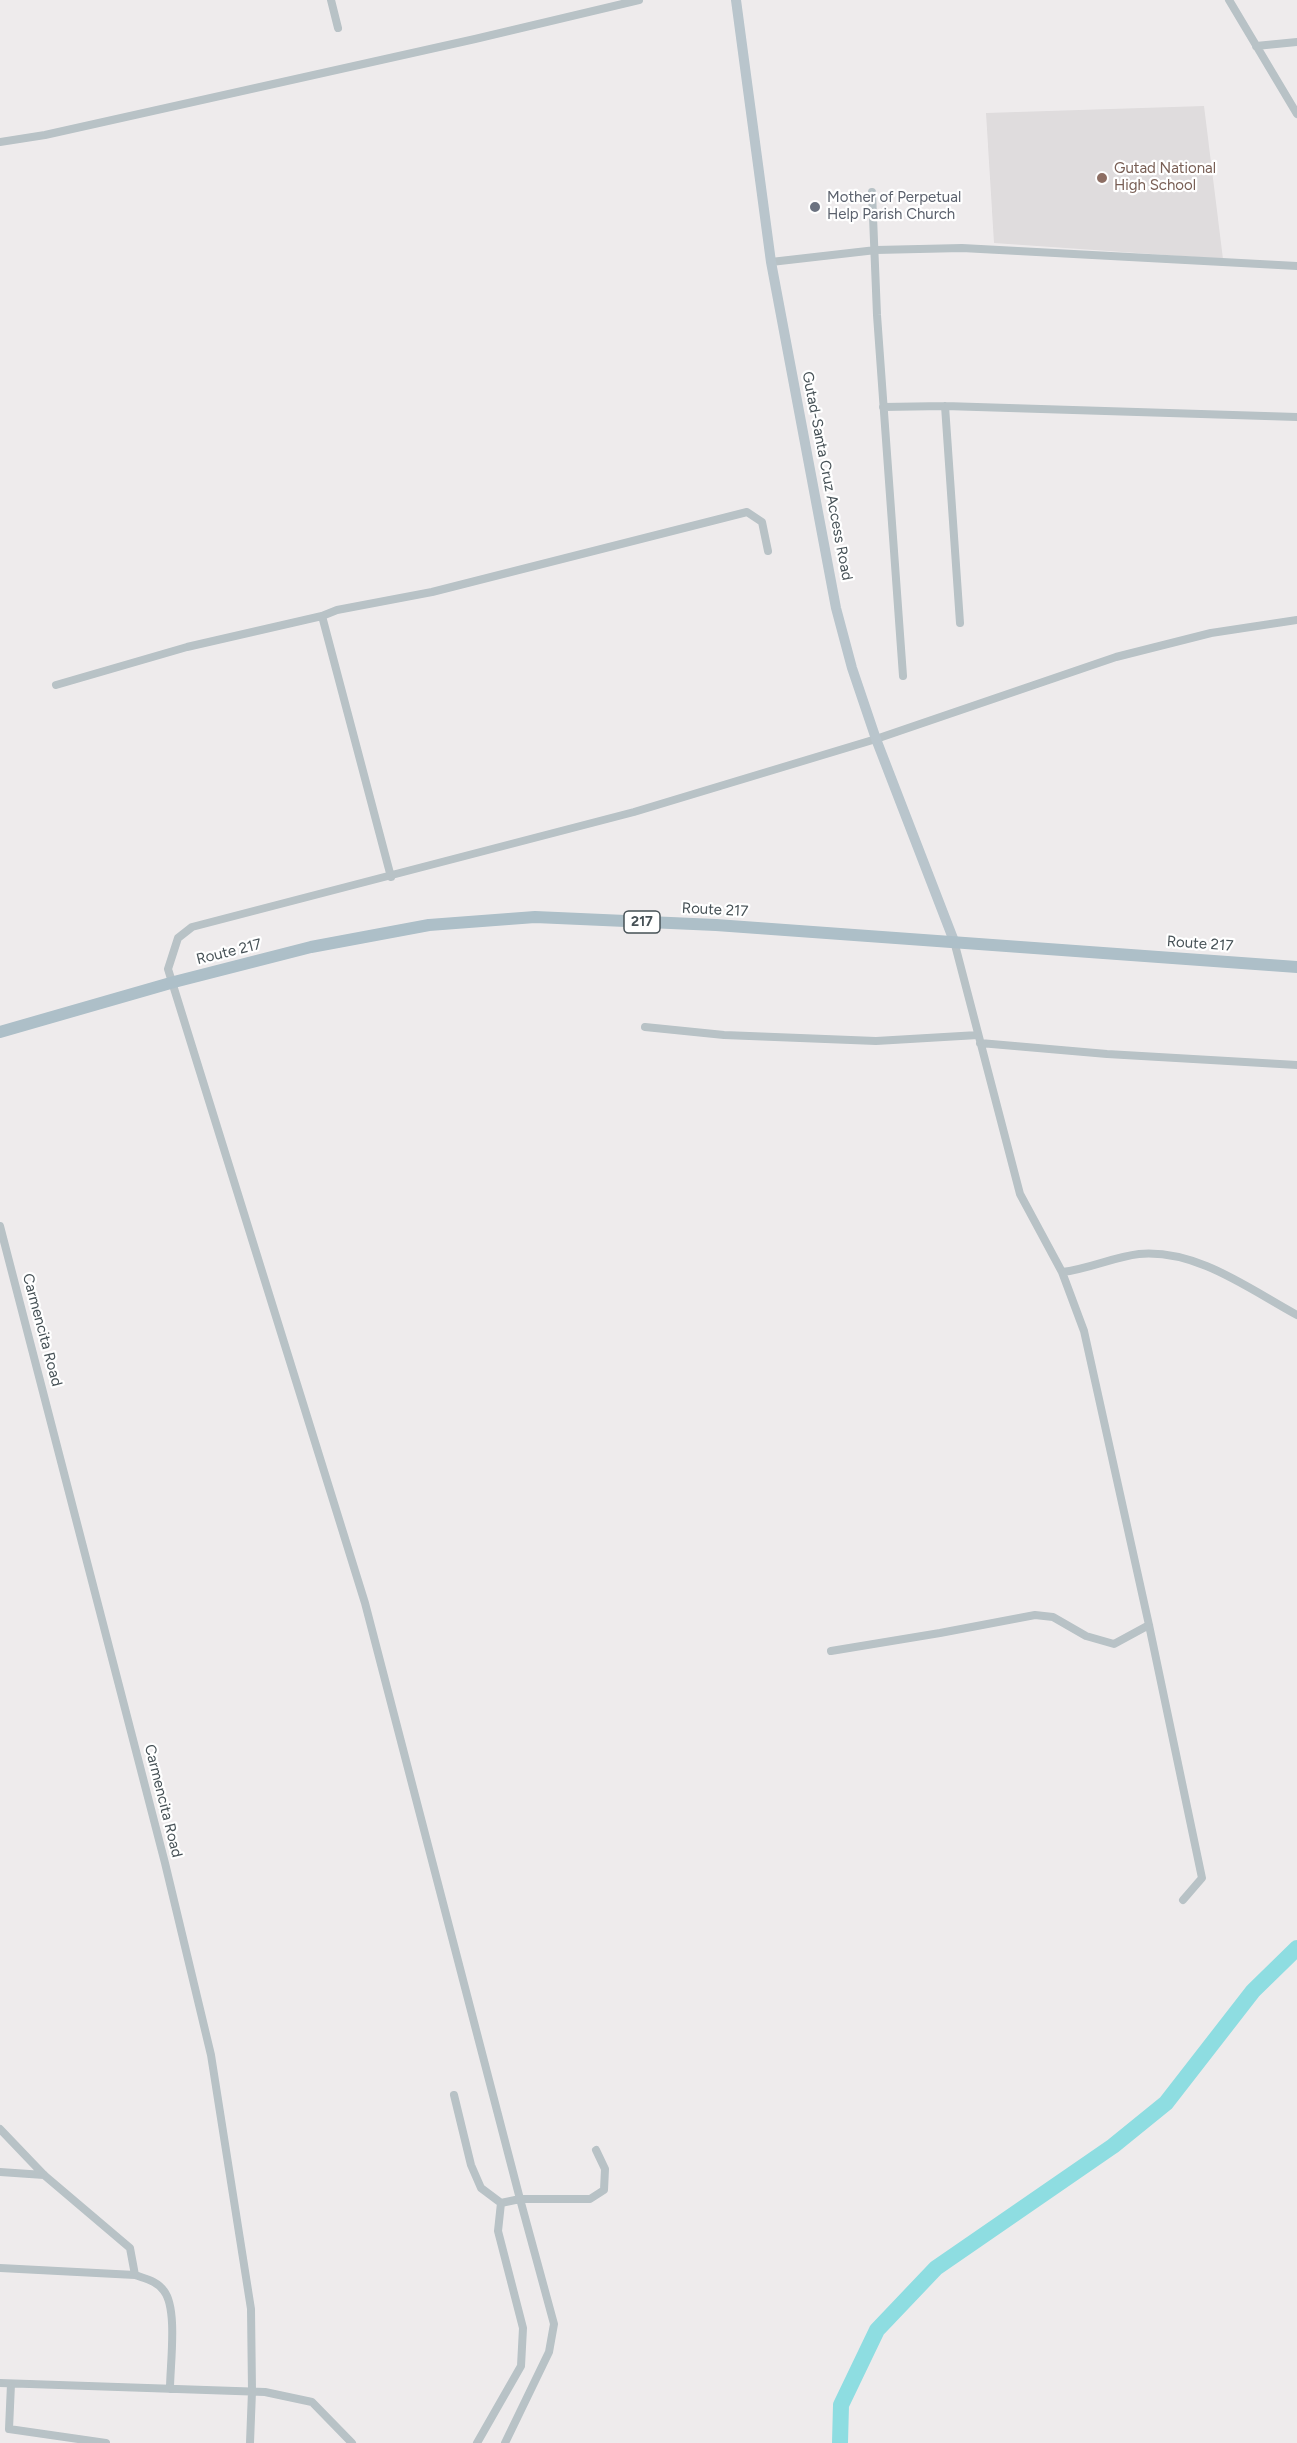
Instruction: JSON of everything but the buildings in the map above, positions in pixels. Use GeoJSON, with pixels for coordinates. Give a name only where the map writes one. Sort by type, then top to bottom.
{"type":"FeatureCollection","features":[{"type":"Feature","properties":{"kind":"main road","name":"Gutad-Santa Cruz Access Road"},"geometry":{"type":"LineString","coordinates":[[736,0],[771,262],[836,608],[852,668],[876,739],[954,941]]}},
{"type":"Feature","properties":{"kind":"main road","name":"Route 217"},"geometry":{"type":"LineString","coordinates":[[0,1032],[174,982],[311,947],[429,925],[535,917],[716,925],[1297,967]]}},
{"type":"Feature","properties":{"kind":"street"},"geometry":{"type":"LineString","coordinates":[[331,0],[338,28]]}},
{"type":"Feature","properties":{"kind":"street"},"geometry":{"type":"LineString","coordinates":[[0,142],[55,132],[475,39],[639,0]]}},
{"type":"Feature","properties":{"kind":"street"},"geometry":{"type":"LineString","coordinates":[[1229,0],[1297,114]]}},
{"type":"Feature","properties":{"kind":"street"},"geometry":{"type":"LineString","coordinates":[[1256,46],[1297,42]]}},
{"type":"Feature","properties":{"kind":"street"},"geometry":{"type":"LineString","coordinates":[[872,192],[903,676]]}},
{"type":"Feature","properties":{"kind":"street"},"geometry":{"type":"LineString","coordinates":[[771,262],[876,250],[962,248],[1297,266]]}},
{"type":"Feature","properties":{"kind":"street"},"geometry":{"type":"LineString","coordinates":[[884,407],[945,406],[1297,417]]}},
{"type":"Feature","properties":{"kind":"street"},"geometry":{"type":"LineString","coordinates":[[945,406],[960,623]]}},
{"type":"Feature","properties":{"kind":"street"},"geometry":{"type":"LineString","coordinates":[[56,686],[187,647],[322,616],[337,610],[432,592],[747,512],[762,522],[768,550]]}},
{"type":"Feature","properties":{"kind":"street"},"geometry":{"type":"LineString","coordinates":[[322,616],[391,877]]}},
{"type":"Feature","properties":{"kind":"street"},"geometry":{"type":"LineString","coordinates":[[505,2443],[549,2352],[554,2324],[365,1603],[174,982],[168,969],[178,938],[192,927],[634,812],[876,739],[1116,657],[1210,633],[1297,620]]}},
{"type":"Feature","properties":{"kind":"street"},"geometry":{"type":"LineString","coordinates":[[954,941],[1020,1194],[1062,1272],[1084,1331],[1202,1878],[1183,1900]]}},
{"type":"Feature","properties":{"kind":"street"},"geometry":{"type":"LineString","coordinates":[[645,1026],[724,1035],[876,1041],[979,1039],[1107,1053],[1297,1065]]}},
{"type":"Feature","properties":{"kind":"street","name":"Carmencita Road"},"geometry":{"type":"LineString","coordinates":[[0,1226],[162,1852],[211,2055],[251,2308],[250,2443]]}},
{"type":"Feature","properties":{"kind":"street"},"geometry":{"type":"LineString","coordinates":[[1062,1272],[1127,1256],[1154,1254],[1171,1257],[1221,1271],[1297,1316]]}},
{"type":"Feature","properties":{"kind":"street"},"geometry":{"type":"LineString","coordinates":[[831,1651],[940,1634],[1035,1615],[1053,1617],[1086,1636],[1114,1644],[1149,1625]]}},
{"type":"Feature","properties":{"kind":"street"},"geometry":{"type":"LineString","coordinates":[[454,2096],[471,2165],[481,2188],[501,2203],[520,2199],[590,2199],[604,2190],[605,2169],[597,2150]]}},
{"type":"Feature","properties":{"kind":"street"},"geometry":{"type":"LineString","coordinates":[[0,2129],[44,2175],[130,2248],[135,2275]]}},
{"type":"Feature","properties":{"kind":"street"},"geometry":{"type":"LineString","coordinates":[[0,2172],[44,2175]]}},
{"type":"Feature","properties":{"kind":"street"},"geometry":{"type":"LineString","coordinates":[[477,2443],[521,2366],[523,2328],[498,2231],[501,2203]]}},
{"type":"Feature","properties":{"kind":"street"},"geometry":{"type":"LineString","coordinates":[[0,2268],[135,2275],[155,2282],[164,2291],[170,2304],[170,2389]]}},
{"type":"Feature","properties":{"kind":"street"},"geometry":{"type":"LineString","coordinates":[[0,2383],[252,2391],[312,2402],[352,2443]]}},
{"type":"Feature","properties":{"kind":"street"},"geometry":{"type":"LineString","coordinates":[[11,2384],[9,2429],[106,2443]]}},
{"type":"Feature","properties":{"kind":"shaded area","name":"Gutad National High School"},"geometry":{"type":"Polygon","coordinates":[[[1204,106],[1223,259],[994,243],[986,113],[1204,106]]]}},
{"type":"Feature","properties":{"kind":"waterway"},"geometry":{"type":"LineString","coordinates":[[840,2443],[841,2405],[877,2330],[936,2268],[1113,2146],[1166,2103],[1253,1991],[1297,1948]]}},
{"type":"Feature","properties":{"kind":"place","name":"Gutad National High School"},"geometry":{"type":"Point","coordinates":[1102,178]}},
{"type":"Feature","properties":{"kind":"place","name":"Mother of Perpetual Help Parish Church"},"geometry":{"type":"Point","coordinates":[815,207]}}]}
